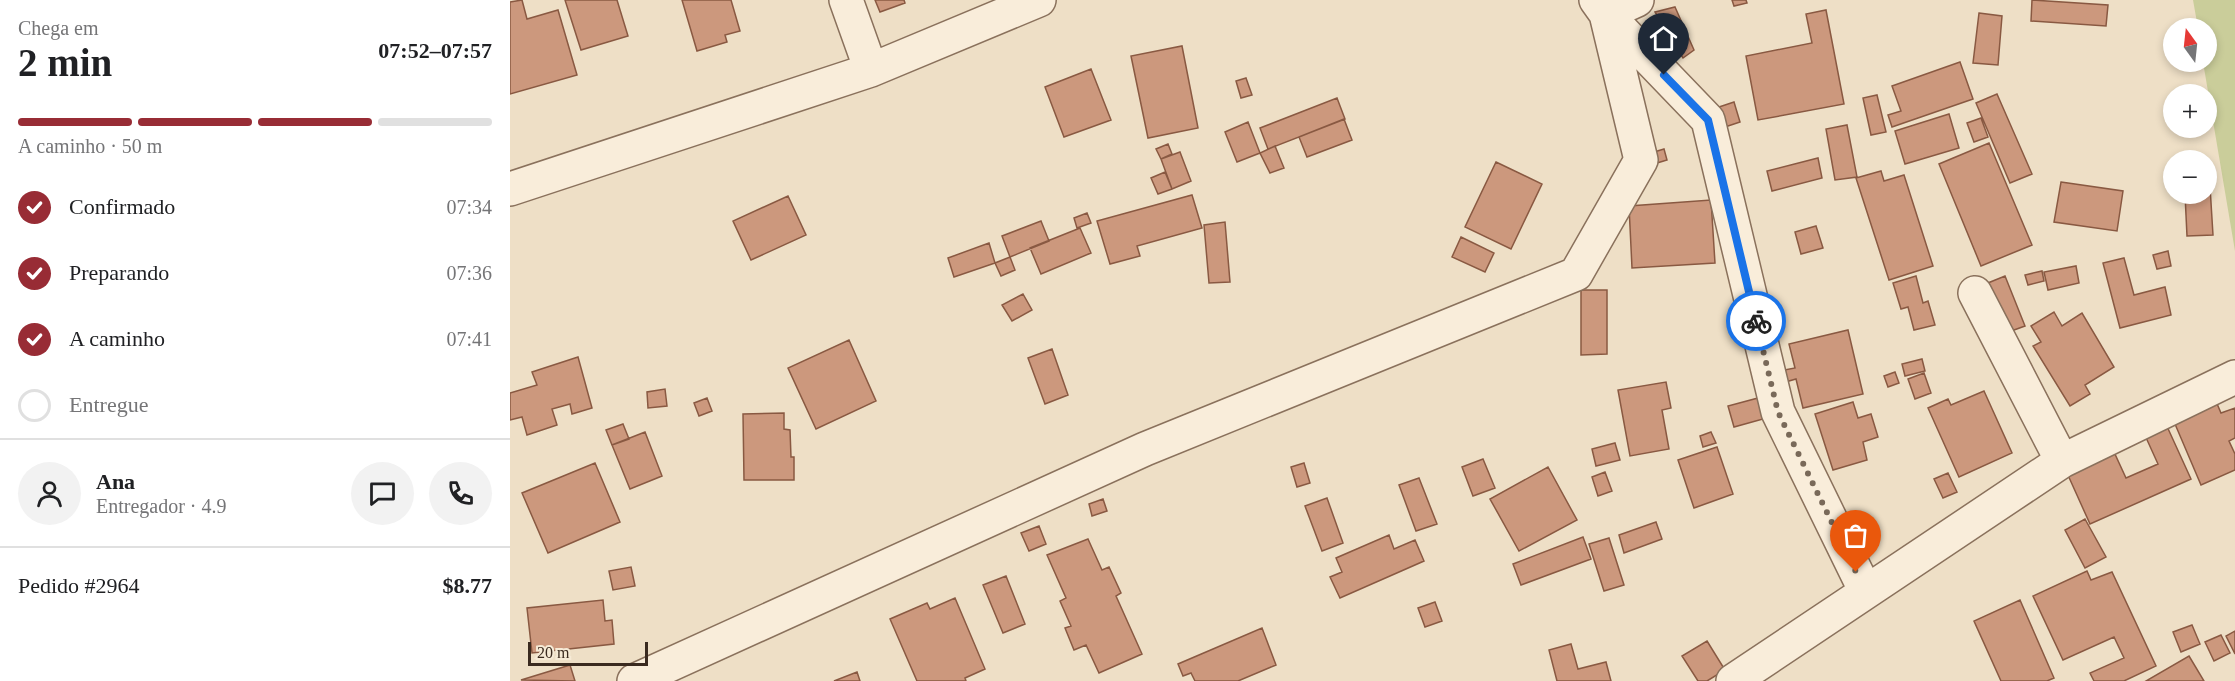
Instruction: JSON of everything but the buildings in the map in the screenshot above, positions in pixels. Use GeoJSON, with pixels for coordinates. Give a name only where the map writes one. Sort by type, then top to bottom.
{"type":"FeatureCollection","features":[{"type":"Feature","properties":{"kind":"street"},"geometry":{"type":"LineString","coordinates":[[846,0],[871,70]]}},
{"type":"Feature","properties":{"kind":"street"},"geometry":{"type":"LineString","coordinates":[[510,189],[871,70],[1039,0]]}},
{"type":"Feature","properties":{"kind":"street"},"geometry":{"type":"LineString","coordinates":[[1601,7],[1637,0]]}},
{"type":"Feature","properties":{"kind":"street"},"geometry":{"type":"LineString","coordinates":[[1601,7],[1708,120],[1778,412],[1866,592]]}},
{"type":"Feature","properties":{"kind":"street"},"geometry":{"type":"LineString","coordinates":[[634,681],[1145,449],[1576,274],[1641,160],[1601,7]]}},
{"type":"Feature","properties":{"kind":"street"},"geometry":{"type":"LineString","coordinates":[[1975,293],[2062,461]]}},
{"type":"Feature","properties":{"kind":"street"},"geometry":{"type":"LineString","coordinates":[[1733,681],[2062,461],[2235,377]]}},
{"type":"Feature","properties":{"kind":"green space"},"geometry":{"type":"Polygon","coordinates":[[[2193,0],[2235,0],[2235,251],[2216,138],[2217,84],[2207,84],[2205,72],[2217,72],[2217,18],[2196,18],[2193,0]]]}},
{"type":"Feature","properties":{"kind":"way so far"},"geometry":{"type":"LineString","coordinates":[[1756,321],[1778,412],[1856,572]]}},
{"type":"Feature","properties":{"kind":"route"},"geometry":{"type":"LineString","coordinates":[[1664,75],[1708,120],[1756,321]]}}]}
